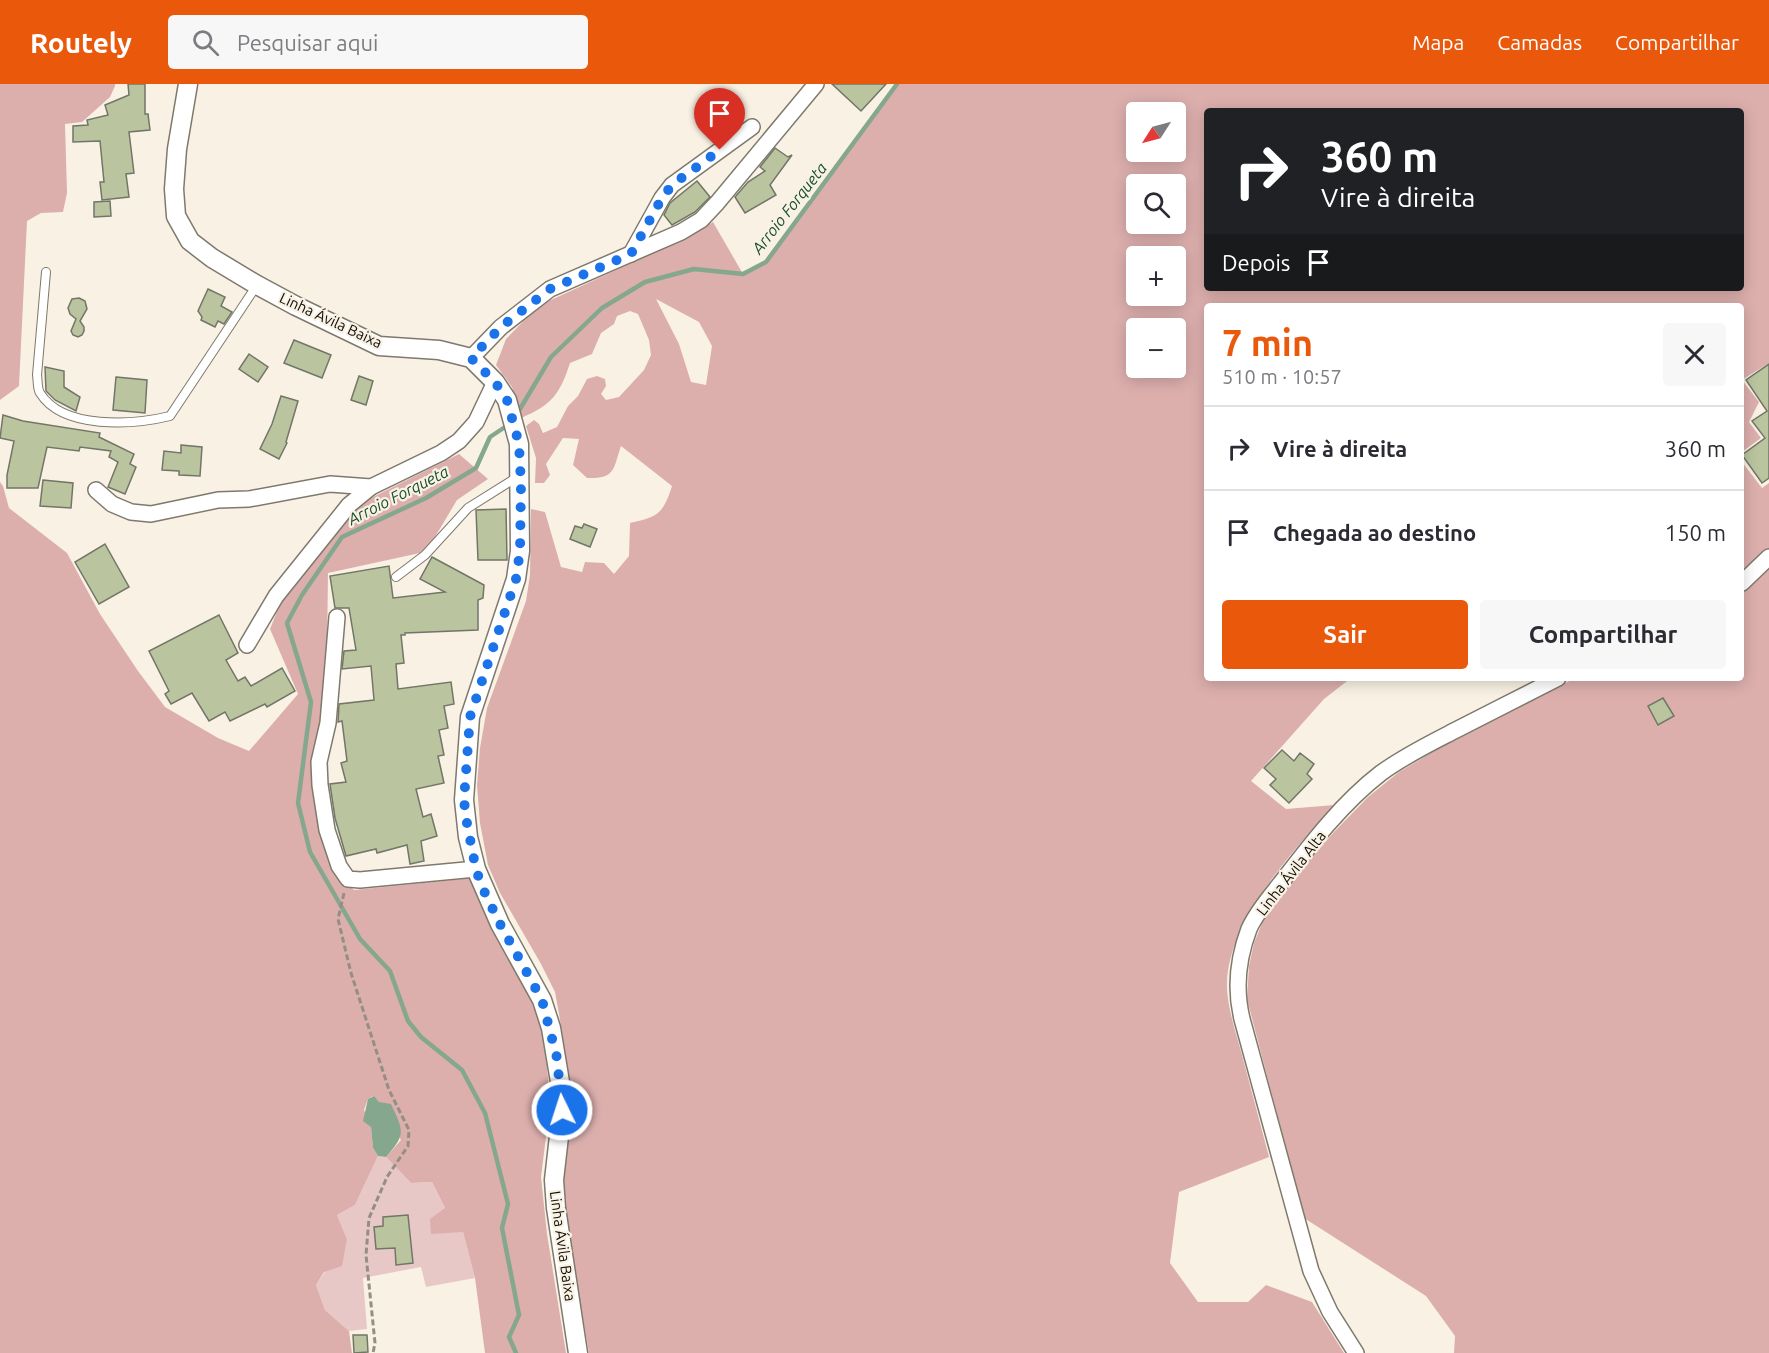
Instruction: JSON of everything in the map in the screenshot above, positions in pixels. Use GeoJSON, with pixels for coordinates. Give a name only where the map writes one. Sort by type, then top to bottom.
{"type":"FeatureCollection","features":[{"type":"Feature","properties":{"kind":"street","name":"Linha Ávila Baixa"},"geometry":{"type":"LineString","coordinates":[[188,84],[177,148],[174,189],[176,216],[190,241],[212,258],[256,285],[379,346],[439,350],[471,358],[495,382],[507,400],[519,444],[520,551],[516,579],[470,717],[464,800],[468,837],[476,870],[500,924],[542,1000],[551,1028],[561,1088],[562,1110],[554,1180],[556,1208],[578,1353]]}},
{"type":"Feature","properties":{"kind":"street"},"geometry":{"type":"LineString","coordinates":[[471,358],[501,327],[550,289],[681,232],[700,220],[816,84]]}},
{"type":"Feature","properties":{"kind":"street"},"geometry":{"type":"LineString","coordinates":[[631,254],[662,198],[672,185],[752,127]]}},
{"type":"Feature","properties":{"kind":"street"},"geometry":{"type":"LineString","coordinates":[[247,645],[276,596],[348,505],[371,487],[441,453],[459,441],[476,422],[495,382]]}},
{"type":"Feature","properties":{"kind":"street"},"geometry":{"type":"LineString","coordinates":[[96,490],[112,504],[131,512],[151,514],[218,500],[249,499],[330,484],[371,487]]}},
{"type":"Feature","properties":{"kind":"street"},"geometry":{"type":"LineString","coordinates":[[1744,581],[1769,557]]}},
{"type":"Feature","properties":{"kind":"street"},"geometry":{"type":"LineString","coordinates":[[337,617],[328,723],[319,762],[327,830],[339,866],[348,879],[360,880],[476,870]]}},
{"type":"Feature","properties":{"kind":"street","name":"Linha Ávila Alta"},"geometry":{"type":"LineString","coordinates":[[1356,1353],[1330,1312],[1311,1271],[1242,1019],[1238,1001],[1238,980],[1249,929],[1258,912],[1303,853],[1344,808],[1382,773],[1431,743],[1552,681]]}},
{"type":"Feature","properties":{"kind":"lane"},"geometry":{"type":"LineString","coordinates":[[46,272],[37,375],[38,391],[54,409],[77,419],[103,422],[153,420],[170,416],[256,285]]}},
{"type":"Feature","properties":{"kind":"lane"},"geometry":{"type":"LineString","coordinates":[[396,578],[425,555],[468,508],[520,475]]}},
{"type":"Feature","properties":{"kind":"path"},"geometry":{"type":"LineString","coordinates":[[344,894],[338,919],[351,973],[389,1090],[409,1130],[408,1146],[387,1177],[369,1218],[366,1255],[375,1343],[373,1353]]}},
{"type":"Feature","properties":{"kind":"shaded area"},"geometry":{"type":"Polygon","coordinates":[[[0,84],[115,84],[115,86],[110,97],[82,122],[65,124],[67,193],[63,212],[41,213],[27,221],[19,386],[0,400],[0,84]]]}},
{"type":"Feature","properties":{"kind":"shaded area"},"geometry":{"type":"Polygon","coordinates":[[[897,84],[1769,84],[1769,363],[1744,379],[1744,303],[1204,303],[1204,681],[1347,681],[1324,699],[1251,781],[1286,809],[1334,805],[1300,843],[1249,913],[1237,938],[1229,963],[1227,988],[1231,1013],[1269,1157],[1179,1192],[1170,1263],[1198,1302],[1248,1302],[1266,1285],[1312,1302],[1344,1353],[589,1353],[565,1214],[564,1176],[572,1096],[559,1014],[555,992],[500,893],[488,865],[480,823],[477,785],[480,748],[487,708],[526,601],[530,575],[531,509],[545,512],[561,567],[582,572],[585,562],[604,563],[614,574],[629,556],[630,523],[647,519],[658,513],[666,503],[672,486],[621,446],[612,471],[603,477],[587,478],[573,465],[579,439],[563,438],[546,464],[550,475],[544,483],[535,483],[536,458],[526,426],[534,420],[539,424],[543,433],[557,427],[568,406],[578,396],[587,379],[597,376],[605,379],[606,386],[601,394],[606,400],[619,397],[644,370],[651,355],[649,340],[638,314],[630,311],[617,316],[614,324],[601,333],[592,354],[570,363],[553,397],[540,408],[521,418],[512,387],[496,365],[506,339],[538,306],[688,237],[713,222],[743,274],[766,262],[897,84]],[[656,299],[679,344],[691,382],[706,385],[712,346],[699,322],[656,299]]]}},
{"type":"Feature","properties":{"kind":"shaded area"},"geometry":{"type":"Polygon","coordinates":[[[1744,383],[1759,402],[1749,422],[1761,438],[1744,451],[1744,383]]]}},
{"type":"Feature","properties":{"kind":"shaded area"},"geometry":{"type":"Polygon","coordinates":[[[459,454],[488,479],[457,500],[432,542],[420,553],[328,573],[327,651],[322,714],[312,754],[313,786],[342,879],[354,890],[473,878],[484,911],[530,997],[545,1039],[550,1104],[541,1177],[547,1234],[566,1353],[485,1353],[475,1278],[463,1232],[431,1234],[430,1219],[445,1208],[432,1182],[411,1183],[386,1157],[401,1140],[379,1102],[373,1096],[368,1099],[364,1110],[371,1126],[373,1148],[378,1156],[355,1205],[337,1215],[347,1239],[342,1266],[324,1272],[316,1285],[325,1310],[349,1331],[352,1353],[0,1353],[0,482],[9,508],[67,553],[100,614],[165,707],[218,738],[249,751],[298,694],[270,629],[282,599],[351,508],[459,454]]]}},
{"type":"Feature","properties":{"kind":"shaded area"},"geometry":{"type":"Polygon","coordinates":[[[1744,465],[1762,488],[1769,483],[1769,549],[1744,574],[1744,465]]]}},
{"type":"Feature","properties":{"kind":"shaded area"},"geometry":{"type":"Polygon","coordinates":[[[1769,567],[1769,1353],[1454,1353],[1455,1336],[1426,1296],[1304,1218],[1247,999],[1249,966],[1254,943],[1263,921],[1334,832],[1368,797],[1399,772],[1438,749],[1569,681],[1744,681],[1744,591],[1769,567]]]}},
{"type":"Feature","properties":{"kind":"shaded area"},"geometry":{"type":"Polygon","coordinates":[[[374,1096],[379,1102],[391,1104],[399,1121],[400,1138],[386,1157],[378,1156],[373,1148],[371,1127],[363,1121],[368,1099],[374,1096]]]}},
{"type":"Feature","properties":{"kind":"shaded area"},"geometry":{"type":"Polygon","coordinates":[[[378,1156],[386,1157],[411,1183],[432,1182],[445,1208],[463,1232],[475,1278],[426,1287],[421,1267],[363,1278],[367,1329],[349,1331],[325,1310],[316,1285],[347,1239],[337,1215],[355,1205],[378,1156]]]}},
{"type":"Feature","properties":{"kind":"building"},"geometry":{"type":"Polygon","coordinates":[[[128,84],[145,84],[145,114],[148,114],[150,130],[129,132],[134,173],[126,174],[129,197],[102,200],[100,182],[104,182],[100,141],[73,142],[73,126],[88,125],[87,120],[108,115],[105,105],[129,95],[128,84]]]}},
{"type":"Feature","properties":{"kind":"building"},"geometry":{"type":"Polygon","coordinates":[[[832,84],[886,84],[861,111],[832,84]]]}},
{"type":"Feature","properties":{"kind":"building"},"geometry":{"type":"Polygon","coordinates":[[[775,148],[788,157],[792,155],[770,185],[776,195],[745,213],[735,197],[748,182],[765,171],[760,167],[775,148]]]}},
{"type":"Feature","properties":{"kind":"building"},"geometry":{"type":"Polygon","coordinates":[[[697,181],[710,197],[695,212],[672,225],[664,215],[670,203],[697,181]]]}},
{"type":"Feature","properties":{"kind":"building"},"geometry":{"type":"Polygon","coordinates":[[[110,201],[111,216],[94,217],[94,202],[110,201]]]}},
{"type":"Feature","properties":{"kind":"building"},"geometry":{"type":"Polygon","coordinates":[[[208,289],[225,297],[221,306],[232,312],[224,324],[218,321],[215,327],[201,320],[202,317],[198,311],[208,289]]]}},
{"type":"Feature","properties":{"kind":"building"},"geometry":{"type":"Polygon","coordinates":[[[79,298],[85,301],[87,309],[80,321],[84,331],[78,337],[71,331],[76,319],[70,314],[68,308],[72,299],[79,298]]]}},
{"type":"Feature","properties":{"kind":"building"},"geometry":{"type":"Polygon","coordinates":[[[294,340],[331,355],[322,378],[284,363],[294,340]]]}},
{"type":"Feature","properties":{"kind":"building"},"geometry":{"type":"Polygon","coordinates":[[[249,354],[268,367],[258,382],[239,369],[249,354]]]}},
{"type":"Feature","properties":{"kind":"building"},"geometry":{"type":"Polygon","coordinates":[[[1769,364],[1769,478],[1762,483],[1744,458],[1744,454],[1765,438],[1752,421],[1767,411],[1746,380],[1769,364]]]}},
{"type":"Feature","properties":{"kind":"building"},"geometry":{"type":"Polygon","coordinates":[[[45,367],[64,371],[64,387],[80,397],[76,411],[55,400],[46,391],[45,367]]]}},
{"type":"Feature","properties":{"kind":"building"},"geometry":{"type":"Polygon","coordinates":[[[359,376],[373,381],[366,405],[351,400],[359,376]]]}},
{"type":"Feature","properties":{"kind":"building"},"geometry":{"type":"Polygon","coordinates":[[[116,377],[147,380],[145,413],[113,410],[116,377]]]}},
{"type":"Feature","properties":{"kind":"building"},"geometry":{"type":"Polygon","coordinates":[[[281,396],[298,401],[287,443],[279,459],[260,449],[272,424],[281,396]]]}},
{"type":"Feature","properties":{"kind":"building"},"geometry":{"type":"Polygon","coordinates":[[[3,415],[23,421],[100,433],[99,437],[134,454],[130,464],[136,467],[125,494],[108,487],[118,462],[109,457],[111,451],[80,447],[79,451],[47,447],[38,488],[7,488],[7,475],[14,441],[0,438],[3,415]]]}},
{"type":"Feature","properties":{"kind":"building"},"geometry":{"type":"Polygon","coordinates":[[[181,445],[202,447],[200,476],[179,475],[179,471],[162,470],[164,451],[181,453],[181,445]]]}},
{"type":"Feature","properties":{"kind":"building"},"geometry":{"type":"Polygon","coordinates":[[[43,480],[73,483],[71,508],[40,506],[43,480]]]}},
{"type":"Feature","properties":{"kind":"building"},"geometry":{"type":"Polygon","coordinates":[[[506,509],[507,560],[478,560],[476,510],[506,509]]]}},
{"type":"Feature","properties":{"kind":"building"},"geometry":{"type":"Polygon","coordinates":[[[584,524],[597,529],[590,547],[570,539],[575,526],[582,528],[584,524]]]}},
{"type":"Feature","properties":{"kind":"building"},"geometry":{"type":"Polygon","coordinates":[[[105,544],[129,587],[99,604],[75,562],[105,544]]]}},
{"type":"Feature","properties":{"kind":"building"},"geometry":{"type":"Polygon","coordinates":[[[432,557],[484,585],[483,598],[478,600],[478,630],[401,635],[404,663],[396,664],[398,689],[451,682],[454,704],[444,706],[448,728],[439,730],[444,755],[438,756],[444,783],[416,789],[423,817],[431,814],[437,836],[421,841],[424,861],[410,864],[407,845],[377,853],[376,849],[346,856],[335,818],[330,784],[346,782],[341,763],[347,761],[342,721],[338,722],[339,704],[374,700],[371,666],[342,669],[344,651],[356,650],[349,608],[335,608],[330,576],[389,566],[393,598],[445,592],[420,579],[432,557]]]}},
{"type":"Feature","properties":{"kind":"building"},"geometry":{"type":"Polygon","coordinates":[[[219,615],[238,653],[226,660],[238,681],[245,677],[251,686],[282,668],[295,691],[267,707],[265,704],[230,721],[225,712],[209,721],[192,693],[171,704],[165,694],[169,691],[149,651],[219,615]]]}},
{"type":"Feature","properties":{"kind":"building"},"geometry":{"type":"Polygon","coordinates":[[[1663,698],[1674,716],[1658,725],[1648,706],[1663,698]]]}},
{"type":"Feature","properties":{"kind":"building"},"geometry":{"type":"Polygon","coordinates":[[[1282,750],[1294,761],[1300,753],[1314,764],[1307,774],[1312,779],[1289,803],[1270,785],[1276,779],[1264,768],[1282,750]]]}},
{"type":"Feature","properties":{"kind":"building"},"geometry":{"type":"Polygon","coordinates":[[[408,1215],[413,1263],[396,1265],[395,1248],[376,1249],[374,1227],[383,1226],[383,1217],[408,1215]]]}},
{"type":"Feature","properties":{"kind":"building"},"geometry":{"type":"Polygon","coordinates":[[[353,1335],[367,1335],[368,1352],[354,1353],[353,1335]]]}},
{"type":"Feature","properties":{"kind":"waterway","name":"Arroio Forqueta"},"geometry":{"type":"LineString","coordinates":[[517,414],[551,357],[602,308],[645,282],[694,269],[743,274],[766,262],[897,84]]}},
{"type":"Feature","properties":{"kind":"waterway","name":"Arroio Forqueta"},"geometry":{"type":"LineString","coordinates":[[508,425],[490,437],[476,468],[426,498],[342,537],[302,595],[287,623],[311,702],[298,803],[310,852],[360,939],[390,971],[408,1021],[421,1037],[462,1070],[485,1113],[508,1204],[502,1228],[519,1315],[509,1337],[516,1353]]}},
{"type":"Feature","properties":{"kind":"route"},"geometry":{"type":"LineString","coordinates":[[562,1110],[557,1058],[542,1000],[484,891],[468,837],[464,800],[470,717],[516,579],[520,551],[521,484],[519,444],[507,400],[495,382],[471,358],[501,327],[550,289],[631,254],[662,198],[672,185],[720,150]]}}]}
